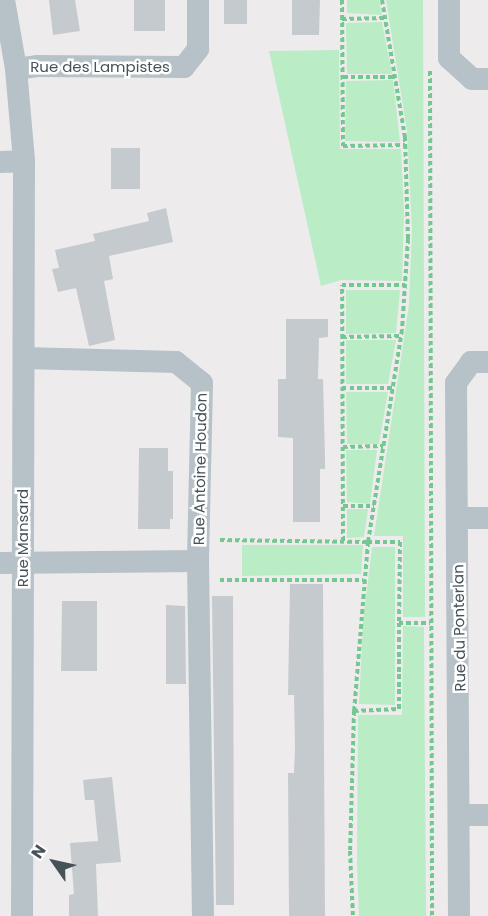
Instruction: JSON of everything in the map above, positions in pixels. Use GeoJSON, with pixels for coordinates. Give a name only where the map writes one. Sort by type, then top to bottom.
{"type":"FeatureCollection","features":[{"type":"Feature","properties":{"kind":"street","name":"Rue Mansard"},"geometry":{"type":"LineString","coordinates":[[4,0],[16,69],[24,161],[22,916]]}},
{"type":"Feature","properties":{"kind":"street","name":"Rue des Lampistes"},"geometry":{"type":"LineString","coordinates":[[16,69],[37,66],[184,67],[198,49],[198,0]]}},
{"type":"Feature","properties":{"kind":"street"},"geometry":{"type":"LineString","coordinates":[[449,0],[449,58],[472,79],[488,79]]}},
{"type":"Feature","properties":{"kind":"street"},"geometry":{"type":"LineString","coordinates":[[0,162],[24,161]]}},
{"type":"Feature","properties":{"kind":"street","name":"Rue Antoine Houdon"},"geometry":{"type":"LineString","coordinates":[[24,358],[176,362],[202,383],[198,560]]}},
{"type":"Feature","properties":{"kind":"street","name":"Rue du Ponterlan"},"geometry":{"type":"LineString","coordinates":[[459,916],[456,383],[471,362],[488,362]]}},
{"type":"Feature","properties":{"kind":"street"},"geometry":{"type":"LineString","coordinates":[[458,518],[488,518]]}},
{"type":"Feature","properties":{"kind":"street"},"geometry":{"type":"LineString","coordinates":[[0,562],[198,560],[203,916]]}},
{"type":"Feature","properties":{"kind":"street"},"geometry":{"type":"LineString","coordinates":[[459,815],[488,815]]}},
{"type":"Feature","properties":{"kind":"path"},"geometry":{"type":"LineString","coordinates":[[342,0],[343,146],[405,145]]}},
{"type":"Feature","properties":{"kind":"path"},"geometry":{"type":"LineString","coordinates":[[353,916],[350,851],[354,711],[363,580],[401,336],[408,239],[405,145],[382,0]]}},
{"type":"Feature","properties":{"kind":"path"},"geometry":{"type":"LineString","coordinates":[[342,19],[385,18]]}},
{"type":"Feature","properties":{"kind":"path"},"geometry":{"type":"LineString","coordinates":[[430,67],[432,916]]}},
{"type":"Feature","properties":{"kind":"path"},"geometry":{"type":"LineString","coordinates":[[343,77],[394,76]]}},
{"type":"Feature","properties":{"kind":"path"},"geometry":{"type":"LineString","coordinates":[[343,542],[342,285],[405,285]]}},
{"type":"Feature","properties":{"kind":"path"},"geometry":{"type":"LineString","coordinates":[[342,337],[401,336]]}},
{"type":"Feature","properties":{"kind":"path"},"geometry":{"type":"LineString","coordinates":[[342,388],[393,388]]}},
{"type":"Feature","properties":{"kind":"path"},"geometry":{"type":"LineString","coordinates":[[343,447],[383,446]]}},
{"type":"Feature","properties":{"kind":"path"},"geometry":{"type":"LineString","coordinates":[[343,506],[374,506]]}},
{"type":"Feature","properties":{"kind":"path"},"geometry":{"type":"LineString","coordinates":[[198,560],[343,542],[400,542],[399,709],[354,711]]}},
{"type":"Feature","properties":{"kind":"path"},"geometry":{"type":"LineString","coordinates":[[198,560],[363,580]]}},
{"type":"Feature","properties":{"kind":"path"},"geometry":{"type":"LineString","coordinates":[[399,623],[430,623]]}},
{"type":"Feature","properties":{"kind":"green space"},"geometry":{"type":"Polygon","coordinates":[[[347,0],[379,0],[382,15],[347,13],[347,0]]]}},
{"type":"Feature","properties":{"kind":"green space"},"geometry":{"type":"Polygon","coordinates":[[[386,0],[423,0],[425,617],[403,617],[403,536],[374,536],[409,305],[412,229],[407,131],[386,0]]]}},
{"type":"Feature","properties":{"kind":"green space"},"geometry":{"type":"Polygon","coordinates":[[[382,22],[392,74],[347,74],[346,23],[382,22]]]}},
{"type":"Feature","properties":{"kind":"green space"},"geometry":{"type":"Polygon","coordinates":[[[339,50],[340,149],[401,149],[404,212],[402,281],[341,280],[321,286],[269,51],[339,50]]]}},
{"type":"Feature","properties":{"kind":"green space"},"geometry":{"type":"Polygon","coordinates":[[[393,80],[400,142],[345,141],[346,81],[393,80]]]}},
{"type":"Feature","properties":{"kind":"green space"},"geometry":{"type":"Polygon","coordinates":[[[346,290],[400,290],[396,333],[346,334],[346,290]]]}},
{"type":"Feature","properties":{"kind":"green space"},"geometry":{"type":"Polygon","coordinates":[[[346,340],[396,340],[388,384],[346,384],[346,340]]]}},
{"type":"Feature","properties":{"kind":"green space"},"geometry":{"type":"Polygon","coordinates":[[[346,392],[388,392],[379,444],[347,444],[346,392]]]}},
{"type":"Feature","properties":{"kind":"green space"},"geometry":{"type":"Polygon","coordinates":[[[346,450],[377,450],[370,504],[347,502],[346,450]]]}},
{"type":"Feature","properties":{"kind":"green space"},"geometry":{"type":"Polygon","coordinates":[[[347,509],[368,509],[364,537],[347,538],[347,509]]]}},
{"type":"Feature","properties":{"kind":"green space"},"geometry":{"type":"Polygon","coordinates":[[[242,545],[363,545],[361,574],[242,576],[242,545]]]}},
{"type":"Feature","properties":{"kind":"green space"},"geometry":{"type":"Polygon","coordinates":[[[372,547],[395,547],[395,705],[359,704],[363,623],[372,547]]]}},
{"type":"Feature","properties":{"kind":"green space"},"geometry":{"type":"Polygon","coordinates":[[[403,626],[424,627],[426,916],[359,916],[358,715],[402,715],[403,626]]]}},
{"type":"Feature","properties":{"kind":"building"},"geometry":{"type":"Polygon","coordinates":[[[49,0],[75,0],[80,31],[53,35],[49,0]]]}},
{"type":"Feature","properties":{"kind":"building"},"geometry":{"type":"Polygon","coordinates":[[[134,0],[165,0],[165,31],[134,31],[134,0]]]}},
{"type":"Feature","properties":{"kind":"building"},"geometry":{"type":"Polygon","coordinates":[[[224,0],[247,0],[247,24],[224,24],[224,0]]]}},
{"type":"Feature","properties":{"kind":"building"},"geometry":{"type":"Polygon","coordinates":[[[292,0],[320,0],[319,35],[292,35],[292,0]]]}},
{"type":"Feature","properties":{"kind":"building"},"geometry":{"type":"Polygon","coordinates":[[[111,148],[140,148],[140,189],[111,189],[111,148]]]}},
{"type":"Feature","properties":{"kind":"building"},"geometry":{"type":"Polygon","coordinates":[[[166,208],[173,242],[109,256],[113,279],[104,281],[115,340],[89,346],[76,288],[58,292],[52,269],[59,268],[55,250],[95,241],[93,234],[149,221],[147,213],[166,208]]]}},
{"type":"Feature","properties":{"kind":"building"},"geometry":{"type":"Polygon","coordinates":[[[286,319],[328,319],[328,337],[319,338],[318,379],[323,379],[325,457],[325,469],[320,469],[320,522],[293,522],[293,438],[278,437],[278,379],[286,379],[286,319]]]}},
{"type":"Feature","properties":{"kind":"building"},"geometry":{"type":"Polygon","coordinates":[[[139,448],[168,448],[168,471],[173,471],[173,519],[170,519],[170,529],[138,529],[139,448]]]}},
{"type":"Feature","properties":{"kind":"building"},"geometry":{"type":"Polygon","coordinates":[[[290,584],[323,584],[325,916],[289,916],[288,773],[294,773],[295,747],[294,695],[288,695],[290,584]]]}},
{"type":"Feature","properties":{"kind":"building"},"geometry":{"type":"Polygon","coordinates":[[[212,596],[233,596],[234,905],[216,905],[212,596]]]}},
{"type":"Feature","properties":{"kind":"building"},"geometry":{"type":"Polygon","coordinates":[[[62,601],[97,601],[97,671],[61,671],[62,601]]]}},
{"type":"Feature","properties":{"kind":"building"},"geometry":{"type":"Polygon","coordinates":[[[166,605],[185,606],[186,684],[166,684],[166,605]]]}},
{"type":"Feature","properties":{"kind":"building"},"geometry":{"type":"Polygon","coordinates":[[[112,777],[121,862],[96,864],[98,916],[69,916],[69,895],[74,894],[70,843],[98,841],[94,800],[85,800],[83,780],[112,777]]]}}]}
